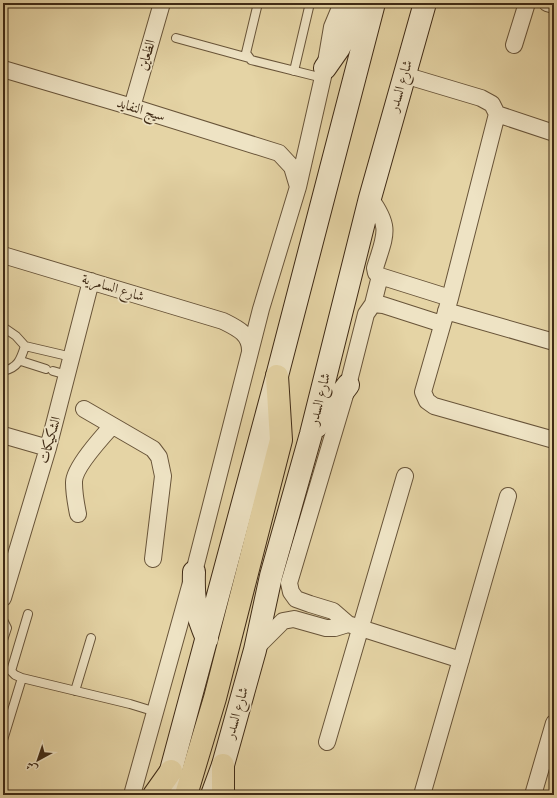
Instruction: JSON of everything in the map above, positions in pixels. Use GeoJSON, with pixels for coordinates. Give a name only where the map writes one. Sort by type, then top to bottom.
{"type":"FeatureCollection","features":[{"type":"Feature","properties":{"kind":"main road"},"geometry":{"type":"LineString","coordinates":[[324,73],[339,48],[361,3]]}},
{"type":"Feature","properties":{"kind":"main road"},"geometry":{"type":"LineString","coordinates":[[164,795],[277,376],[374,3]]}},
{"type":"Feature","properties":{"kind":"main road","name":"شارع السدر"},"geometry":{"type":"LineString","coordinates":[[212,795],[223,765],[255,650],[271,576],[311,434],[370,198],[422,7]]}},
{"type":"Feature","properties":{"kind":"main road"},"geometry":{"type":"LineString","coordinates":[[186,795],[215,698],[281,440],[277,376]]}},
{"type":"Feature","properties":{"kind":"main road"},"geometry":{"type":"LineString","coordinates":[[311,434],[348,385]]}},
{"type":"Feature","properties":{"kind":"main road"},"geometry":{"type":"LineString","coordinates":[[194,572],[193,595],[198,618],[207,639]]}},
{"type":"Feature","properties":{"kind":"main road"},"geometry":{"type":"LineString","coordinates":[[223,765],[223,795]]}},
{"type":"Feature","properties":{"kind":"main road"},"geometry":{"type":"LineString","coordinates":[[154,795],[171,771]]}},
{"type":"Feature","properties":{"kind":"street","name":"الظعاين"},"geometry":{"type":"LineString","coordinates":[[132,107],[162,3]]}},
{"type":"Feature","properties":{"kind":"street"},"geometry":{"type":"LineString","coordinates":[[132,795],[194,572],[261,309],[298,187],[324,73],[332,27],[342,3]]}},
{"type":"Feature","properties":{"kind":"street"},"geometry":{"type":"LineString","coordinates":[[514,45],[527,3]]}},
{"type":"Feature","properties":{"kind":"street"},"geometry":{"type":"LineString","coordinates":[[547,3],[554,5]]}},
{"type":"Feature","properties":{"kind":"street","name":"سيج النفايد"},"geometry":{"type":"LineString","coordinates":[[3,69],[132,107],[279,154],[292,167],[298,187]]}},
{"type":"Feature","properties":{"kind":"street"},"geometry":{"type":"LineString","coordinates":[[404,75],[481,98],[492,104],[497,114],[446,311],[422,392],[427,401],[434,406],[554,440]]}},
{"type":"Feature","properties":{"kind":"street"},"geometry":{"type":"LineString","coordinates":[[497,114],[554,132]]}},
{"type":"Feature","properties":{"kind":"street"},"geometry":{"type":"LineString","coordinates":[[279,154],[297,149],[311,132]]}},
{"type":"Feature","properties":{"kind":"street"},"geometry":{"type":"LineString","coordinates":[[370,198],[380,211],[385,224],[385,233],[376,268],[376,272],[380,276],[446,311],[554,342]]}},
{"type":"Feature","properties":{"kind":"street","name":"شارع السامرية"},"geometry":{"type":"LineString","coordinates":[[3,254],[223,321],[232,325],[245,335],[250,345],[250,354]]}},
{"type":"Feature","properties":{"kind":"street"},"geometry":{"type":"LineString","coordinates":[[380,276],[373,304],[366,314],[348,385],[289,583],[291,592],[296,598],[333,611],[354,626],[461,660]]}},
{"type":"Feature","properties":{"kind":"street","name":"الشكيكات"},"geometry":{"type":"LineString","coordinates":[[3,598],[48,448],[73,406],[56,371],[72,357],[91,281]]}},
{"type":"Feature","properties":{"kind":"street"},"geometry":{"type":"LineString","coordinates":[[373,304],[390,307],[446,311]]}},
{"type":"Feature","properties":{"kind":"street","name":"شارع السامرية"},"geometry":{"type":"LineString","coordinates":[[223,321],[244,319],[261,309]]}},
{"type":"Feature","properties":{"kind":"street"},"geometry":{"type":"LineString","coordinates":[[73,406],[153,449],[159,458],[164,476],[153,559]]}},
{"type":"Feature","properties":{"kind":"street"},"geometry":{"type":"LineString","coordinates":[[78,514],[73,482],[76,473],[94,446],[112,426]]}},
{"type":"Feature","properties":{"kind":"street"},"geometry":{"type":"LineString","coordinates":[[3,435],[48,448]]}},
{"type":"Feature","properties":{"kind":"street"},"geometry":{"type":"LineString","coordinates":[[328,742],[354,626],[405,476]]}},
{"type":"Feature","properties":{"kind":"street"},"geometry":{"type":"LineString","coordinates":[[422,795],[508,496]]}},
{"type":"Feature","properties":{"kind":"street"},"geometry":{"type":"LineString","coordinates":[[255,650],[283,621],[294,620],[326,628],[354,626]]}},
{"type":"Feature","properties":{"kind":"street"},"geometry":{"type":"LineString","coordinates":[[533,795],[554,724]]}},
{"type":"Feature","properties":{"kind":"lane"},"geometry":{"type":"LineString","coordinates":[[248,58],[246,53],[258,3]]}},
{"type":"Feature","properties":{"kind":"lane"},"geometry":{"type":"LineString","coordinates":[[294,71],[310,3]]}},
{"type":"Feature","properties":{"kind":"lane"},"geometry":{"type":"LineString","coordinates":[[176,38],[294,71],[324,73]]}},
{"type":"Feature","properties":{"kind":"lane"},"geometry":{"type":"LineString","coordinates":[[3,327],[16,336],[25,346],[72,357]]}},
{"type":"Feature","properties":{"kind":"lane"},"geometry":{"type":"LineString","coordinates":[[3,371],[15,366],[21,361],[25,346]]}},
{"type":"Feature","properties":{"kind":"lane"},"geometry":{"type":"LineString","coordinates":[[21,361],[56,371]]}},
{"type":"Feature","properties":{"kind":"lane"},"geometry":{"type":"LineString","coordinates":[[28,614],[11,671],[15,675],[156,712]]}},
{"type":"Feature","properties":{"kind":"lane"},"geometry":{"type":"LineString","coordinates":[[3,620],[6,628],[3,640]]}},
{"type":"Feature","properties":{"kind":"lane"},"geometry":{"type":"LineString","coordinates":[[75,691],[91,638]]}},
{"type":"Feature","properties":{"kind":"lane"},"geometry":{"type":"LineString","coordinates":[[3,740],[22,678]]}}]}
